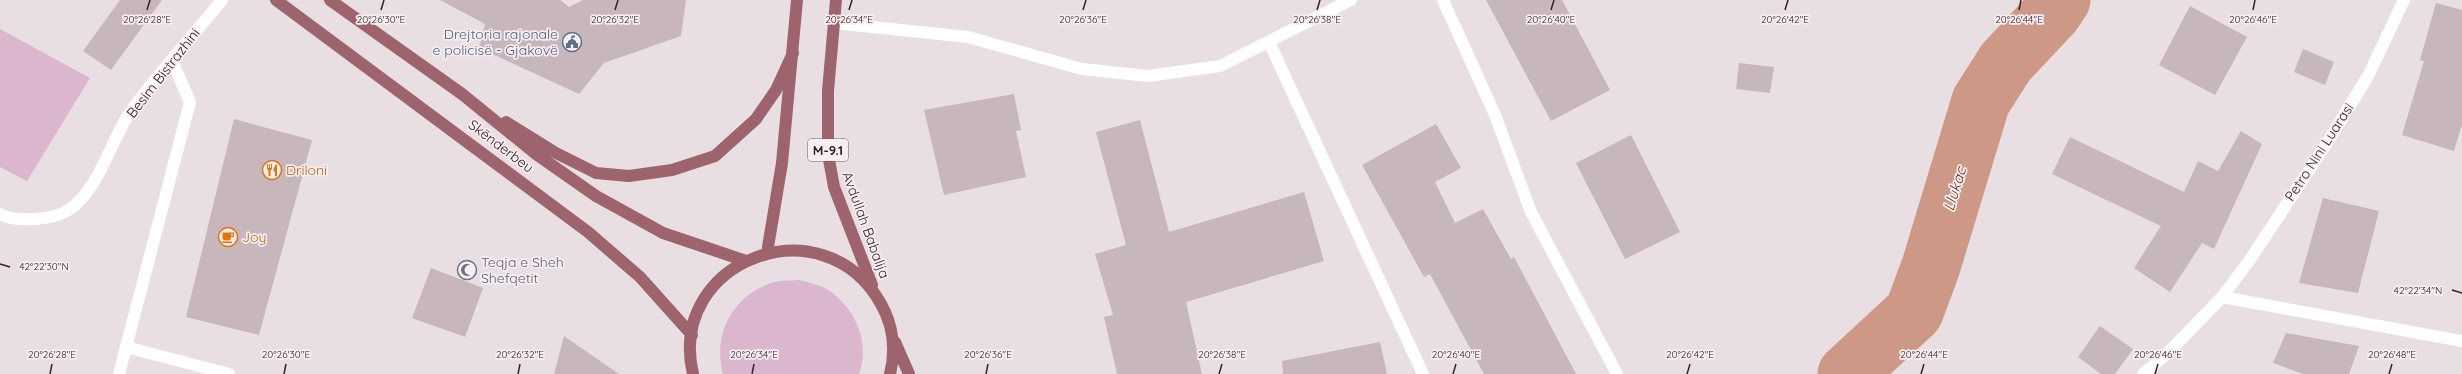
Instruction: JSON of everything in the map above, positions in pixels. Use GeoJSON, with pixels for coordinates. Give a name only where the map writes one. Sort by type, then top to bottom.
{"type":"FeatureCollection","features":[{"type":"Feature","properties":{"kind":"main road","name":"Skënderbeu"},"geometry":{"type":"LineString","coordinates":[[276,0],[588,232],[640,277],[692,335]]}},
{"type":"Feature","properties":{"kind":"main road","name":"Skënderbeu"},"geometry":{"type":"LineString","coordinates":[[330,0],[462,94],[536,154],[627,215],[663,233],[746,261]]}},
{"type":"Feature","properties":{"kind":"main road"},"geometry":{"type":"LineString","coordinates":[[767,253],[782,164],[797,0]]}},
{"type":"Feature","properties":{"kind":"main road","name":"Avdullah Babalija"},"geometry":{"type":"LineString","coordinates":[[836,0],[828,90],[828,154],[834,187],[875,292]]}},
{"type":"Feature","properties":{"kind":"main road"},"geometry":{"type":"LineString","coordinates":[[462,94],[556,153],[596,173],[629,176],[672,170],[714,156],[756,119],[776,90],[793,53]]}},
{"type":"Feature","properties":{"kind":"main road","name":"M-9.1"},"geometry":{"type":"LineString","coordinates":[[694,374],[690,351],[692,335],[698,312],[710,291],[726,274],[746,261],[767,253],[791,249],[815,252],[838,260],[858,274],[875,292],[887,314],[893,337],[894,362],[890,374]]}},
{"type":"Feature","properties":{"kind":"main road"},"geometry":{"type":"LineString","coordinates":[[893,337],[909,374]]}},
{"type":"Feature","properties":{"kind":"street","name":"Besim Bistrazhini"},"geometry":{"type":"LineString","coordinates":[[0,214],[6,217],[42,219],[70,209],[88,190],[131,112],[222,0]]}},
{"type":"Feature","properties":{"kind":"street"},"geometry":{"type":"LineString","coordinates":[[834,23],[968,37],[1082,69],[1148,76],[1220,66],[1351,0]]}},
{"type":"Feature","properties":{"kind":"street"},"geometry":{"type":"LineString","coordinates":[[1443,0],[1495,116],[1531,212],[1617,374]]}},
{"type":"Feature","properties":{"kind":"street","name":"Petro Nini Luarasi"},"geometry":{"type":"LineString","coordinates":[[2143,374],[2167,354],[2222,297],[2327,143],[2368,76],[2404,0]]}},
{"type":"Feature","properties":{"kind":"street"},"geometry":{"type":"LineString","coordinates":[[1269,42],[1423,374]]}},
{"type":"Feature","properties":{"kind":"street"},"geometry":{"type":"LineString","coordinates":[[119,374],[190,102],[172,61]]}},
{"type":"Feature","properties":{"kind":"street"},"geometry":{"type":"LineString","coordinates":[[2222,297],[2462,341]]}},
{"type":"Feature","properties":{"kind":"street"},"geometry":{"type":"LineString","coordinates":[[126,347],[229,374]]}},
{"type":"Feature","properties":{"kind":"shaded area"},"geometry":{"type":"Polygon","coordinates":[[[0,29],[90,78],[27,181],[0,167],[0,29]]]}},
{"type":"Feature","properties":{"kind":"shaded area"},"geometry":{"type":"Polygon","coordinates":[[[799,280],[823,287],[834,294],[851,313],[861,336],[863,349],[859,374],[723,374],[720,359],[721,344],[729,317],[737,306],[760,288],[774,282],[799,280]]]}},
{"type":"Feature","properties":{"kind":"building"},"geometry":{"type":"Polygon","coordinates":[[[120,0],[162,0],[111,70],[83,51],[120,0]]]}},
{"type":"Feature","properties":{"kind":"building","name":"Drejtoria rajonale e policisë - Gjakovë"},"geometry":{"type":"Polygon","coordinates":[[[440,0],[560,0],[569,7],[583,0],[686,0],[681,36],[604,63],[579,94],[479,48],[485,24],[440,0]]]}},
{"type":"Feature","properties":{"kind":"building"},"geometry":{"type":"Polygon","coordinates":[[[1486,0],[1562,0],[1610,90],[1551,121],[1486,0]]]}},
{"type":"Feature","properties":{"kind":"building"},"geometry":{"type":"Polygon","coordinates":[[[2436,3],[2462,10],[2462,124],[2454,151],[2402,135],[2424,61],[2420,60],[2436,3]]]}},
{"type":"Feature","properties":{"kind":"building"},"geometry":{"type":"Polygon","coordinates":[[[2190,6],[2247,37],[2215,95],[2159,65],[2190,6]]]}},
{"type":"Feature","properties":{"kind":"building"},"geometry":{"type":"Polygon","coordinates":[[[2303,49],[2334,62],[2325,85],[2294,72],[2303,49]]]}},
{"type":"Feature","properties":{"kind":"building"},"geometry":{"type":"Polygon","coordinates":[[[1739,63],[1774,67],[1770,93],[1736,89],[1739,63]]]}},
{"type":"Feature","properties":{"kind":"building"},"geometry":{"type":"Polygon","coordinates":[[[1014,94],[1021,130],[1016,131],[1026,177],[944,195],[924,110],[1014,94]]]}},
{"type":"Feature","properties":{"kind":"building"},"geometry":{"type":"Polygon","coordinates":[[[234,119],[312,140],[259,335],[186,317],[234,119]]]}},
{"type":"Feature","properties":{"kind":"building"},"geometry":{"type":"Polygon","coordinates":[[[1140,120],[1169,232],[1304,192],[1324,261],[1186,302],[1202,374],[1117,374],[1104,317],[1113,315],[1095,254],[1126,245],[1096,132],[1140,120]]]}},
{"type":"Feature","properties":{"kind":"building"},"geometry":{"type":"Polygon","coordinates":[[[1436,124],[1461,168],[1435,182],[1455,223],[1483,209],[1511,259],[1514,257],[1576,374],[1484,374],[1430,274],[1424,277],[1362,165],[1436,124]]]}},
{"type":"Feature","properties":{"kind":"building"},"geometry":{"type":"Polygon","coordinates":[[[2241,131],[2262,144],[2214,249],[2202,243],[2170,292],[2134,268],[2161,226],[2052,174],[2070,137],[2184,192],[2198,161],[2218,171],[2241,131]]]}},
{"type":"Feature","properties":{"kind":"building"},"geometry":{"type":"Polygon","coordinates":[[[1631,135],[1680,232],[1625,259],[1576,163],[1631,135]]]}},
{"type":"Feature","properties":{"kind":"building"},"geometry":{"type":"Polygon","coordinates":[[[2323,198],[2379,211],[2358,293],[2299,283],[2323,198]]]}},
{"type":"Feature","properties":{"kind":"building"},"geometry":{"type":"Polygon","coordinates":[[[431,268],[483,288],[465,337],[412,318],[431,268]]]}},
{"type":"Feature","properties":{"kind":"building"},"geometry":{"type":"Polygon","coordinates":[[[2100,326],[2133,349],[2115,374],[2101,374],[2078,357],[2100,326]]]}},
{"type":"Feature","properties":{"kind":"building"},"geometry":{"type":"Polygon","coordinates":[[[2286,333],[2359,346],[2349,374],[2303,374],[2273,363],[2286,333]]]}},
{"type":"Feature","properties":{"kind":"building"},"geometry":{"type":"Polygon","coordinates":[[[564,336],[619,374],[554,374],[564,336]]]}},
{"type":"Feature","properties":{"kind":"building"},"geometry":{"type":"Polygon","coordinates":[[[1380,342],[1387,374],[1283,374],[1282,361],[1380,342]]]}},
{"type":"Feature","properties":{"kind":"waterway","name":"Llukac"},"geometry":{"type":"LineString","coordinates":[[1847,374],[1914,312],[1931,266],[1981,101],[2006,62],[2053,12],[2061,0]]}},
{"type":"Feature","properties":{"kind":"place","name":"Drejtoria rajonale e policisë - Gjakovë"},"geometry":{"type":"Point","coordinates":[572,42]}},
{"type":"Feature","properties":{"kind":"place","name":"Driloni"},"geometry":{"type":"Point","coordinates":[272,170]}},
{"type":"Feature","properties":{"kind":"place","name":"Joy"},"geometry":{"type":"Point","coordinates":[228,237]}},
{"type":"Feature","properties":{"kind":"place","name":"Teqja e Sheh Shefqetit"},"geometry":{"type":"Point","coordinates":[467,270]}}]}
